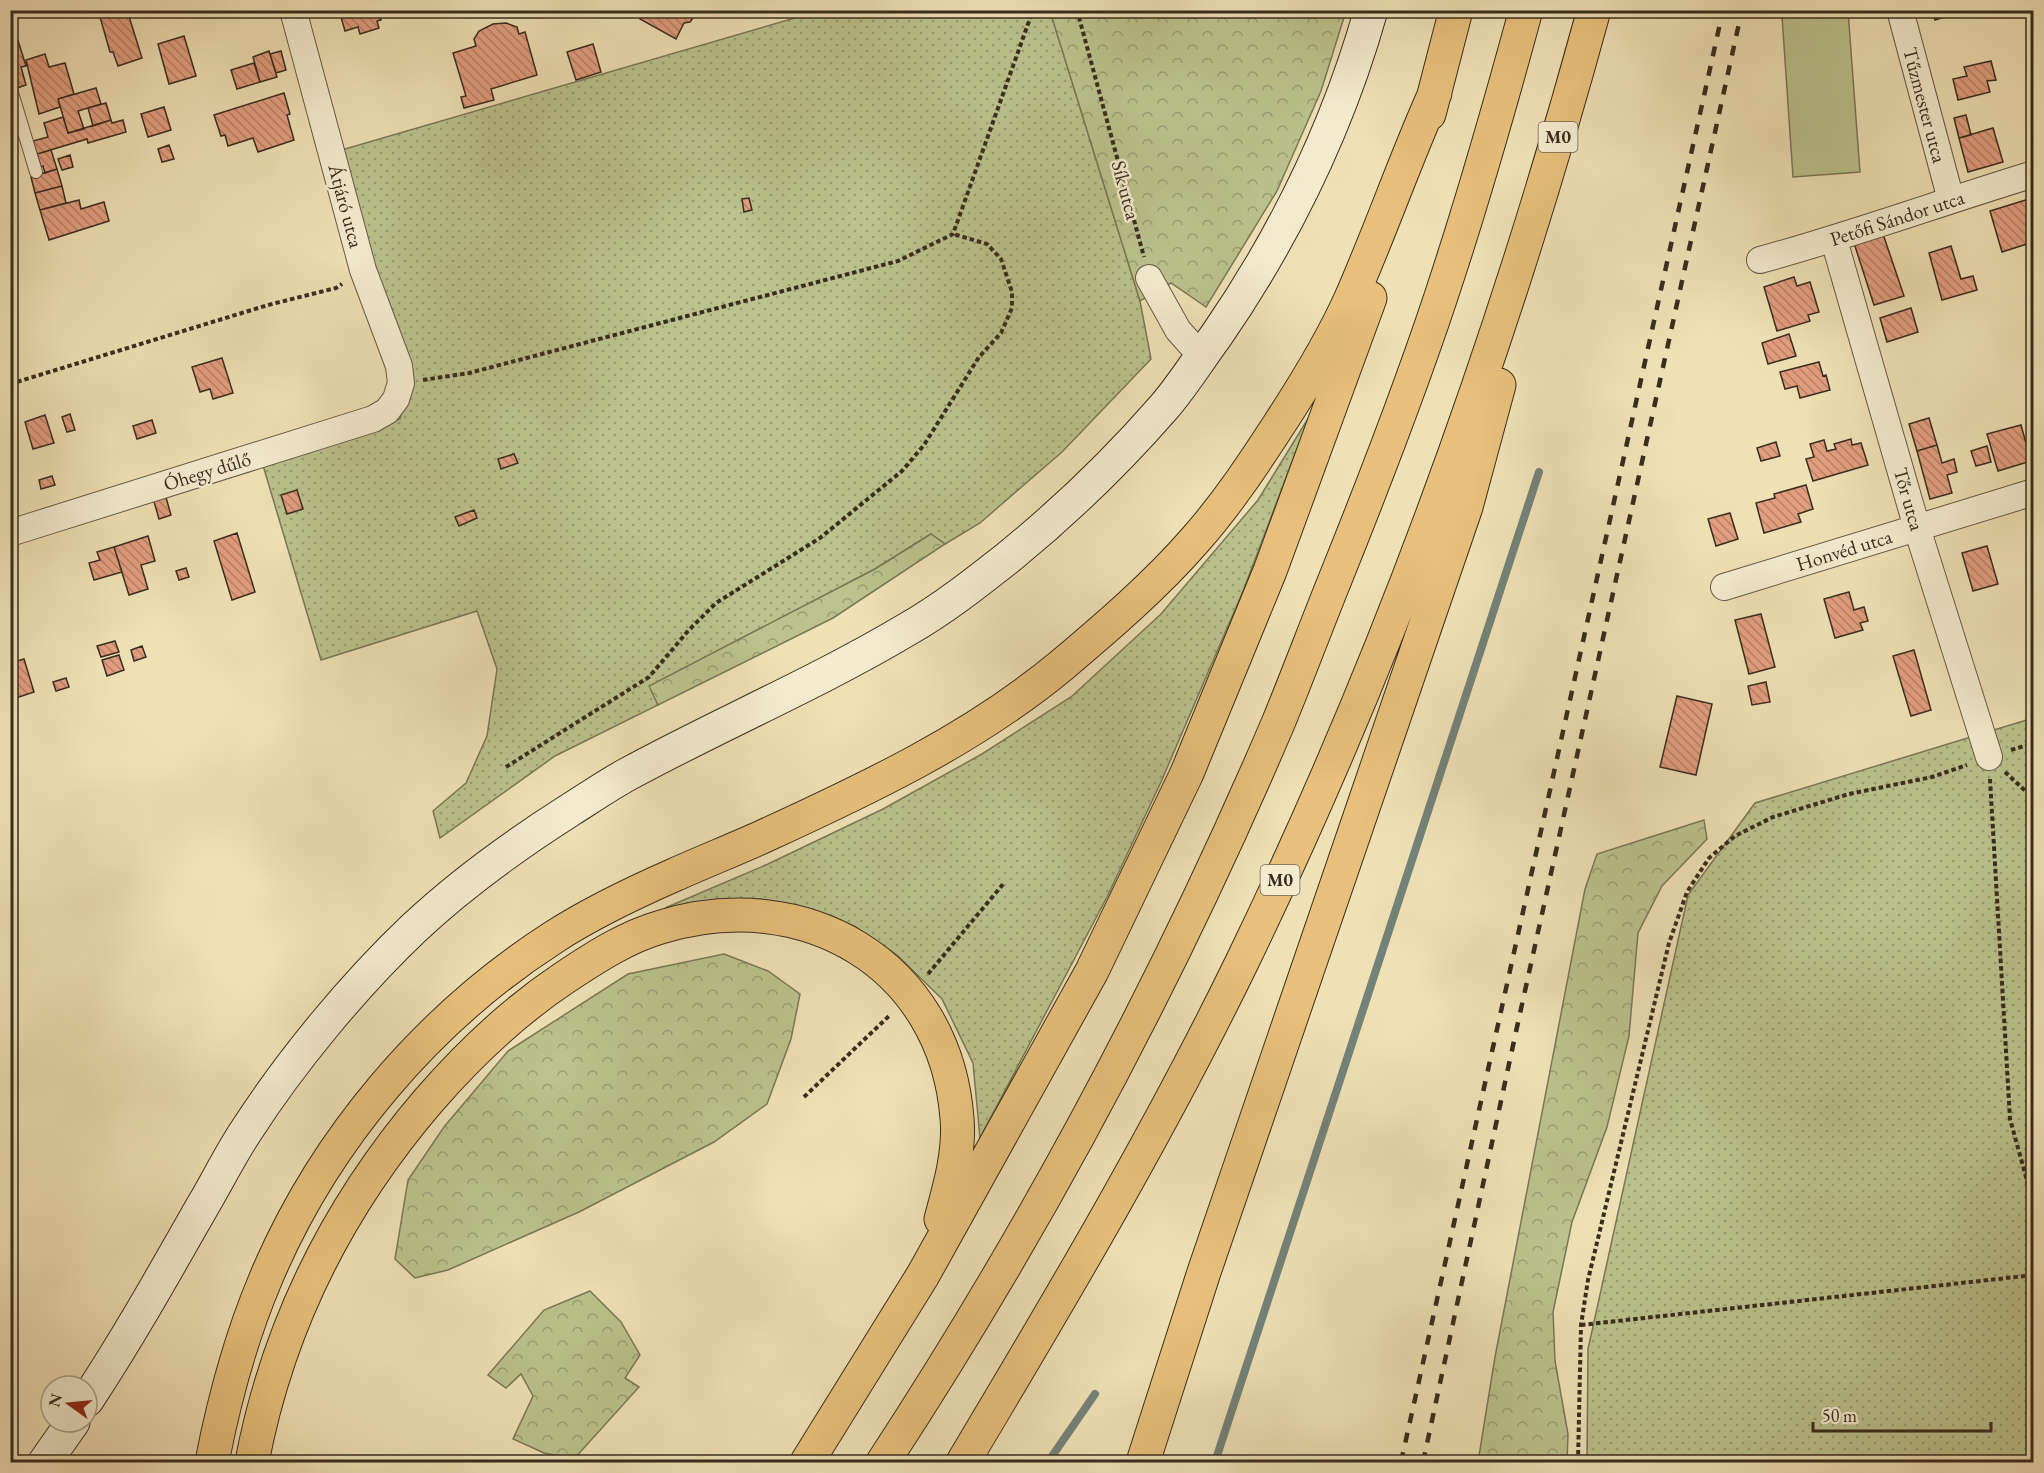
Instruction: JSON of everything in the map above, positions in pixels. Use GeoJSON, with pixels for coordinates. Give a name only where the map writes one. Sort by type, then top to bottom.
{"type":"FeatureCollection","features":[{"type":"Feature","properties":{"kind":"highway"},"geometry":{"type":"LineString","coordinates":[[807,1462],[923,1275],[1092,971],[1187,774],[1270,571],[1399,219],[1456,10]]}},
{"type":"Feature","properties":{"kind":"highway"},"geometry":{"type":"LineString","coordinates":[[883,1462],[941,1373],[1068,1156],[1183,933],[1239,813],[1280,719],[1386,450],[1449,273],[1526,10]]}},
{"type":"Feature","properties":{"kind":"highway","name":"M0"},"geometry":{"type":"LineString","coordinates":[[963,1462],[1122,1192],[1242,962],[1357,709],[1398,607],[1455,451],[1519,262],[1571,95],[1594,10]]}},
{"type":"Feature","properties":{"kind":"highway"},"geometry":{"type":"LineString","coordinates":[[212,1462],[240,1351],[265,1280],[283,1241],[336,1152],[393,1075],[446,1022],[521,959],[558,934],[672,875],[762,837],[911,765],[955,740],[1010,704],[1058,668],[1153,583],[1195,541],[1246,476],[1295,399],[1350,302],[1435,93]]}},
{"type":"Feature","properties":{"kind":"highway"},"geometry":{"type":"LineString","coordinates":[[1143,1462],[1208,1260],[1466,507],[1500,381],[1519,262]]}},
{"type":"Feature","properties":{"kind":"highway"},"geometry":{"type":"LineString","coordinates":[[252,1462],[258,1429],[276,1367],[290,1325],[314,1270],[347,1212],[405,1129],[482,1044],[517,1012],[606,951],[659,927],[705,916],[748,915],[787,920],[827,932],[860,948],[894,976],[921,1009],[937,1035],[950,1072],[957,1119],[955,1166],[923,1275]]}},
{"type":"Feature","properties":{"kind":"street","name":"Átjáró utca"},"geometry":{"type":"LineString","coordinates":[[293,10],[363,270],[399,366],[399,391]]}},
{"type":"Feature","properties":{"kind":"street"},"geometry":{"type":"LineString","coordinates":[[99,1382],[118,1353],[246,1131],[298,1059],[356,988],[415,927],[480,872],[544,826],[624,776],[852,660],[910,628],[954,598],[1039,532],[1084,491],[1168,403],[1233,311],[1265,258],[1311,171],[1346,89],[1371,10]]}},
{"type":"Feature","properties":{"kind":"street","name":"Tűzmester utca"},"geometry":{"type":"LineString","coordinates":[[1900,10],[1951,200]]}},
{"type":"Feature","properties":{"kind":"street","name":"Petőfi Sándor utca"},"geometry":{"type":"LineString","coordinates":[[1760,260],[1834,240],[2034,174]]}},
{"type":"Feature","properties":{"kind":"street","name":"Tőr utca"},"geometry":{"type":"LineString","coordinates":[[1834,240],[1917,528],[1989,757]]}},
{"type":"Feature","properties":{"kind":"street"},"geometry":{"type":"LineString","coordinates":[[1149,278],[1178,330],[1202,356]]}},
{"type":"Feature","properties":{"kind":"street","name":"Óhegy dűlő"},"geometry":{"type":"LineString","coordinates":[[10,533],[373,419],[387,411],[399,391]]}},
{"type":"Feature","properties":{"kind":"street","name":"Honvéd utca"},"geometry":{"type":"LineString","coordinates":[[1724,587],[2034,492]]}},
{"type":"Feature","properties":{"kind":"street"},"geometry":{"type":"LineString","coordinates":[[45,1462],[65,1434]]}},
{"type":"Feature","properties":{"kind":"lane"},"geometry":{"type":"LineString","coordinates":[[10,86],[36,172]]}},
{"type":"Feature","properties":{"kind":"path"},"geometry":{"type":"LineString","coordinates":[[953,234],[1033,10]]}},
{"type":"Feature","properties":{"kind":"path","name":"Sík utca"},"geometry":{"type":"LineString","coordinates":[[1077,10],[1149,278]]}},
{"type":"Feature","properties":{"kind":"path"},"geometry":{"type":"LineString","coordinates":[[399,391],[897,261],[953,234],[987,244],[1001,259],[1012,292],[1012,308],[1001,333],[979,357],[924,445],[902,471],[820,538],[716,603],[688,631],[649,677],[507,767]]}},
{"type":"Feature","properties":{"kind":"path"},"geometry":{"type":"LineString","coordinates":[[10,384],[268,305],[336,288],[363,270]]}},
{"type":"Feature","properties":{"kind":"path"},"geometry":{"type":"LineString","coordinates":[[1989,757],[2034,799]]}},
{"type":"Feature","properties":{"kind":"path"},"geometry":{"type":"LineString","coordinates":[[1989,757],[2010,1119],[2034,1206]]}},
{"type":"Feature","properties":{"kind":"path"},"geometry":{"type":"LineString","coordinates":[[1578,1462],[1581,1325],[1588,1280],[1669,943],[1687,892],[1709,858],[1735,836],[1773,817],[1850,794],[1932,777],[1989,757]]}},
{"type":"Feature","properties":{"kind":"path"},"geometry":{"type":"LineString","coordinates":[[1581,1325],[2034,1275]]}},
{"type":"Feature","properties":{"kind":"green space"},"geometry":{"type":"Polygon","coordinates":[[[819,11],[1050,11],[1140,301],[1151,359],[1062,452],[980,523],[945,544],[931,534],[875,569],[650,686],[658,705],[555,756],[440,838],[433,811],[466,783],[487,736],[497,669],[477,611],[321,660],[262,462],[400,419],[410,373],[338,151],[819,11]]]}},
{"type":"Feature","properties":{"kind":"green space"},"geometry":{"type":"Polygon","coordinates":[[[1050,11],[1346,11],[1321,91],[1277,191],[1206,307],[1171,283],[1140,301],[1050,11]]]}},
{"type":"Feature","properties":{"kind":"green space"},"geometry":{"type":"Polygon","coordinates":[[[1848,11],[1860,172],[1793,177],[1782,16],[1848,11]]]}},
{"type":"Feature","properties":{"kind":"green space"},"geometry":{"type":"Polygon","coordinates":[[[1309,417],[1243,591],[1161,782],[1108,895],[980,1138],[973,1063],[942,999],[897,955],[854,926],[807,908],[761,899],[665,908],[768,864],[883,809],[982,754],[1071,697],[1161,614],[1258,500],[1309,417]]]}},
{"type":"Feature","properties":{"kind":"green space"},"geometry":{"type":"Polygon","coordinates":[[[931,534],[945,544],[833,618],[658,705],[649,686],[875,569],[931,534]]]}},
{"type":"Feature","properties":{"kind":"green space"},"geometry":{"type":"Polygon","coordinates":[[[2033,718],[2033,1462],[1587,1462],[1588,1349],[1688,895],[1755,803],[2033,718]]]}},
{"type":"Feature","properties":{"kind":"green space"},"geometry":{"type":"Polygon","coordinates":[[[1704,820],[1707,839],[1662,886],[1638,933],[1629,1036],[1607,1127],[1572,1222],[1553,1312],[1555,1361],[1568,1434],[1567,1462],[1478,1462],[1495,1357],[1585,889],[1597,854],[1704,820]]]}},
{"type":"Feature","properties":{"kind":"green space"},"geometry":{"type":"Polygon","coordinates":[[[724,954],[768,971],[800,994],[791,1039],[767,1104],[714,1142],[579,1212],[448,1270],[415,1278],[395,1259],[408,1180],[444,1127],[508,1051],[628,974],[724,954]]]}},
{"type":"Feature","properties":{"kind":"green space"},"geometry":{"type":"Polygon","coordinates":[[[590,1291],[621,1322],[640,1355],[625,1378],[639,1387],[574,1459],[544,1453],[513,1439],[533,1396],[521,1374],[506,1388],[488,1375],[544,1310],[590,1291]]]}},
{"type":"Feature","properties":{"kind":"building"},"geometry":{"type":"Polygon","coordinates":[[[98,10],[127,10],[142,58],[118,66],[113,52],[110,52],[98,10]]]}},
{"type":"Feature","properties":{"kind":"building"},"geometry":{"type":"Polygon","coordinates":[[[339,10],[378,10],[381,20],[377,21],[379,28],[360,34],[358,27],[345,31],[339,10]]]}},
{"type":"Feature","properties":{"kind":"building"},"geometry":{"type":"Polygon","coordinates":[[[645,10],[698,11],[690,22],[684,23],[676,39],[640,19],[645,10]]]}},
{"type":"Feature","properties":{"kind":"building"},"geometry":{"type":"Polygon","coordinates":[[[1932,10],[1966,10],[1935,20],[1932,10]]]}},
{"type":"Feature","properties":{"kind":"building"},"geometry":{"type":"Polygon","coordinates":[[[506,23],[517,27],[519,34],[525,32],[537,75],[491,89],[494,100],[464,108],[461,97],[466,96],[453,53],[476,46],[474,39],[479,31],[493,24],[506,23]]]}},
{"type":"Feature","properties":{"kind":"building"},"geometry":{"type":"Polygon","coordinates":[[[15,31],[26,66],[21,67],[26,85],[17,88],[10,66],[10,33],[15,31]]]}},
{"type":"Feature","properties":{"kind":"building"},"geometry":{"type":"Polygon","coordinates":[[[184,36],[196,76],[169,84],[158,44],[184,36]]]}},
{"type":"Feature","properties":{"kind":"building"},"geometry":{"type":"Polygon","coordinates":[[[593,44],[601,72],[576,80],[567,52],[593,44]]]}},
{"type":"Feature","properties":{"kind":"building"},"geometry":{"type":"Polygon","coordinates":[[[269,51],[277,77],[260,82],[253,57],[269,51]]]}},
{"type":"Feature","properties":{"kind":"building"},"geometry":{"type":"Polygon","coordinates":[[[281,51],[286,70],[276,73],[270,54],[281,51]]]}},
{"type":"Feature","properties":{"kind":"building"},"geometry":{"type":"Polygon","coordinates":[[[45,54],[49,67],[65,63],[74,94],[58,99],[60,107],[39,114],[26,60],[45,54]]]}},
{"type":"Feature","properties":{"kind":"building"},"geometry":{"type":"Polygon","coordinates":[[[1991,61],[1996,80],[1987,81],[1990,92],[1958,100],[1953,79],[1967,76],[1964,67],[1991,61]]]}},
{"type":"Feature","properties":{"kind":"building"},"geometry":{"type":"Polygon","coordinates":[[[254,63],[260,82],[237,89],[231,70],[254,63]]]}},
{"type":"Feature","properties":{"kind":"building"},"geometry":{"type":"Polygon","coordinates":[[[96,88],[101,104],[78,111],[84,129],[68,133],[58,99],[96,88]]]}},
{"type":"Feature","properties":{"kind":"building"},"geometry":{"type":"Polygon","coordinates":[[[284,93],[294,140],[258,152],[253,138],[228,146],[225,135],[221,136],[214,115],[284,93]]]}},
{"type":"Feature","properties":{"kind":"building"},"geometry":{"type":"Polygon","coordinates":[[[106,103],[111,120],[93,126],[88,108],[106,103]]]}},
{"type":"Feature","properties":{"kind":"building"},"geometry":{"type":"Polygon","coordinates":[[[164,107],[171,130],[148,137],[141,114],[164,107]]]}},
{"type":"Feature","properties":{"kind":"building"},"geometry":{"type":"Polygon","coordinates":[[[1966,115],[1971,135],[1959,138],[1954,118],[1966,115]]]}},
{"type":"Feature","properties":{"kind":"building"},"geometry":{"type":"Polygon","coordinates":[[[63,117],[68,133],[111,120],[112,123],[123,120],[126,132],[88,143],[87,139],[37,154],[33,141],[48,137],[44,123],[63,117]]]}},
{"type":"Feature","properties":{"kind":"building"},"geometry":{"type":"Polygon","coordinates":[[[1993,128],[2003,162],[1968,172],[1959,138],[1993,128]]]}},
{"type":"Feature","properties":{"kind":"building"},"geometry":{"type":"Polygon","coordinates":[[[169,145],[174,159],[162,162],[158,149],[169,145]]]}},
{"type":"Feature","properties":{"kind":"building"},"geometry":{"type":"Polygon","coordinates":[[[51,150],[57,169],[45,173],[37,154],[51,150]]]}},
{"type":"Feature","properties":{"kind":"building"},"geometry":{"type":"Polygon","coordinates":[[[70,155],[73,167],[62,170],[58,159],[70,155]]]}},
{"type":"Feature","properties":{"kind":"building"},"geometry":{"type":"Polygon","coordinates":[[[57,169],[62,186],[35,193],[31,177],[57,169]]]}},
{"type":"Feature","properties":{"kind":"building"},"geometry":{"type":"Polygon","coordinates":[[[62,186],[66,203],[40,210],[35,193],[62,186]]]}},
{"type":"Feature","properties":{"kind":"building"},"geometry":{"type":"Polygon","coordinates":[[[749,198],[752,210],[744,212],[742,199],[749,198]]]}},
{"type":"Feature","properties":{"kind":"building"},"geometry":{"type":"Polygon","coordinates":[[[2029,199],[2034,213],[2034,234],[2027,236],[2030,243],[2002,252],[1990,211],[2029,199]]]}},
{"type":"Feature","properties":{"kind":"building"},"geometry":{"type":"Polygon","coordinates":[[[79,200],[81,209],[104,202],[109,221],[49,240],[40,210],[79,200]]]}},
{"type":"Feature","properties":{"kind":"building"},"geometry":{"type":"Polygon","coordinates":[[[1883,234],[1904,296],[1874,305],[1854,243],[1883,234]]]}},
{"type":"Feature","properties":{"kind":"building"},"geometry":{"type":"Polygon","coordinates":[[[1951,246],[1961,279],[1973,276],[1977,290],[1942,300],[1929,253],[1951,246]]]}},
{"type":"Feature","properties":{"kind":"building"},"geometry":{"type":"Polygon","coordinates":[[[1794,277],[1797,286],[1810,282],[1819,312],[1808,315],[1810,321],[1777,331],[1764,287],[1794,277]]]}},
{"type":"Feature","properties":{"kind":"building"},"geometry":{"type":"Polygon","coordinates":[[[1911,308],[1918,332],[1887,342],[1880,318],[1911,308]]]}},
{"type":"Feature","properties":{"kind":"building"},"geometry":{"type":"Polygon","coordinates":[[[1789,334],[1796,356],[1768,364],[1762,343],[1789,334]]]}},
{"type":"Feature","properties":{"kind":"building"},"geometry":{"type":"Polygon","coordinates":[[[222,358],[233,393],[213,399],[210,389],[200,392],[192,367],[222,358]]]}},
{"type":"Feature","properties":{"kind":"building"},"geometry":{"type":"Polygon","coordinates":[[[1819,362],[1830,390],[1800,398],[1797,386],[1785,389],[1780,372],[1819,362]]]}},
{"type":"Feature","properties":{"kind":"building"},"geometry":{"type":"Polygon","coordinates":[[[70,414],[75,430],[67,432],[62,417],[70,414]]]}},
{"type":"Feature","properties":{"kind":"building"},"geometry":{"type":"Polygon","coordinates":[[[45,415],[54,443],[33,449],[25,422],[45,415]]]}},
{"type":"Feature","properties":{"kind":"building"},"geometry":{"type":"Polygon","coordinates":[[[1929,418],[1937,445],[1917,451],[1909,424],[1929,418]]]}},
{"type":"Feature","properties":{"kind":"building"},"geometry":{"type":"Polygon","coordinates":[[[152,420],[156,433],[137,439],[133,426],[152,420]]]}},
{"type":"Feature","properties":{"kind":"building"},"geometry":{"type":"Polygon","coordinates":[[[2021,425],[2031,461],[1998,471],[1987,434],[2021,425]]]}},
{"type":"Feature","properties":{"kind":"building"},"geometry":{"type":"Polygon","coordinates":[[[1851,439],[1852,445],[1861,443],[1868,465],[1813,481],[1806,459],[1814,457],[1810,444],[1824,440],[1827,451],[1836,449],[1834,444],[1851,439]]]}},
{"type":"Feature","properties":{"kind":"building"},"geometry":{"type":"Polygon","coordinates":[[[1776,442],[1780,456],[1761,461],[1757,448],[1776,442]]]}},
{"type":"Feature","properties":{"kind":"building"},"geometry":{"type":"Polygon","coordinates":[[[1937,445],[1942,463],[1954,459],[1957,472],[1947,475],[1952,493],[1930,499],[1917,451],[1937,445]]]}},
{"type":"Feature","properties":{"kind":"building"},"geometry":{"type":"Polygon","coordinates":[[[1987,446],[1991,462],[1976,466],[1971,451],[1987,446]]]}},
{"type":"Feature","properties":{"kind":"building"},"geometry":{"type":"Polygon","coordinates":[[[514,454],[518,463],[501,469],[498,459],[514,454]]]}},
{"type":"Feature","properties":{"kind":"building"},"geometry":{"type":"Polygon","coordinates":[[[52,476],[55,485],[41,489],[39,480],[52,476]]]}},
{"type":"Feature","properties":{"kind":"building"},"geometry":{"type":"Polygon","coordinates":[[[1806,485],[1813,509],[1798,514],[1801,522],[1764,533],[1756,503],[1775,498],[1774,494],[1806,485]]]}},
{"type":"Feature","properties":{"kind":"building"},"geometry":{"type":"Polygon","coordinates":[[[297,490],[303,509],[287,514],[281,495],[297,490]]]}},
{"type":"Feature","properties":{"kind":"building"},"geometry":{"type":"Polygon","coordinates":[[[165,494],[171,515],[159,519],[153,498],[165,494]]]}},
{"type":"Feature","properties":{"kind":"building"},"geometry":{"type":"Polygon","coordinates":[[[474,510],[477,518],[459,526],[455,517],[474,510]]]}},
{"type":"Feature","properties":{"kind":"building"},"geometry":{"type":"Polygon","coordinates":[[[1730,513],[1738,539],[1716,546],[1708,519],[1730,513]]]}},
{"type":"Feature","properties":{"kind":"building"},"geometry":{"type":"Polygon","coordinates":[[[237,533],[255,592],[232,600],[214,541],[237,533]]]}},
{"type":"Feature","properties":{"kind":"building"},"geometry":{"type":"Polygon","coordinates":[[[148,536],[155,561],[141,565],[148,589],[129,595],[114,547],[148,536]]]}},
{"type":"Feature","properties":{"kind":"building"},"geometry":{"type":"Polygon","coordinates":[[[1987,546],[1998,584],[1973,591],[1962,553],[1987,546]]]}},
{"type":"Feature","properties":{"kind":"building"},"geometry":{"type":"Polygon","coordinates":[[[114,547],[122,572],[94,580],[89,563],[100,560],[97,552],[114,547]]]}},
{"type":"Feature","properties":{"kind":"building"},"geometry":{"type":"Polygon","coordinates":[[[186,568],[189,577],[179,580],[176,571],[186,568]]]}},
{"type":"Feature","properties":{"kind":"building"},"geometry":{"type":"Polygon","coordinates":[[[1849,592],[1854,610],[1864,607],[1868,621],[1860,623],[1863,630],[1835,638],[1824,599],[1849,592]]]}},
{"type":"Feature","properties":{"kind":"building"},"geometry":{"type":"Polygon","coordinates":[[[1761,614],[1775,667],[1749,674],[1735,620],[1761,614]]]}},
{"type":"Feature","properties":{"kind":"building"},"geometry":{"type":"Polygon","coordinates":[[[115,641],[119,652],[101,657],[97,646],[115,641]]]}},
{"type":"Feature","properties":{"kind":"building"},"geometry":{"type":"Polygon","coordinates":[[[142,646],[146,657],[134,661],[131,650],[142,646]]]}},
{"type":"Feature","properties":{"kind":"building"},"geometry":{"type":"Polygon","coordinates":[[[1914,650],[1931,710],[1911,716],[1893,656],[1914,650]]]}},
{"type":"Feature","properties":{"kind":"building"},"geometry":{"type":"Polygon","coordinates":[[[119,655],[124,670],[107,676],[102,660],[119,655]]]}},
{"type":"Feature","properties":{"kind":"building"},"geometry":{"type":"Polygon","coordinates":[[[24,659],[34,692],[10,700],[10,663],[24,659]]]}},
{"type":"Feature","properties":{"kind":"building"},"geometry":{"type":"Polygon","coordinates":[[[66,678],[69,687],[56,691],[53,682],[66,678]]]}},
{"type":"Feature","properties":{"kind":"building"},"geometry":{"type":"Polygon","coordinates":[[[1766,682],[1770,702],[1752,705],[1748,686],[1766,682]]]}},
{"type":"Feature","properties":{"kind":"building"},"geometry":{"type":"Polygon","coordinates":[[[1677,696],[1712,704],[1696,775],[1660,767],[1677,696]]]}},
{"type":"Feature","properties":{"kind":"waterway"},"geometry":{"type":"LineString","coordinates":[[1215,1462],[1539,472]]}},
{"type":"Feature","properties":{"kind":"waterway"},"geometry":{"type":"LineString","coordinates":[[1048,1462],[1095,1394]]}},
{"type":"Feature","properties":{"kind":"railway"},"geometry":{"type":"LineString","coordinates":[[1401,1462],[1723,10]]}},
{"type":"Feature","properties":{"kind":"railway"},"geometry":{"type":"LineString","coordinates":[[1423,1462],[1742,10]]}}]}
